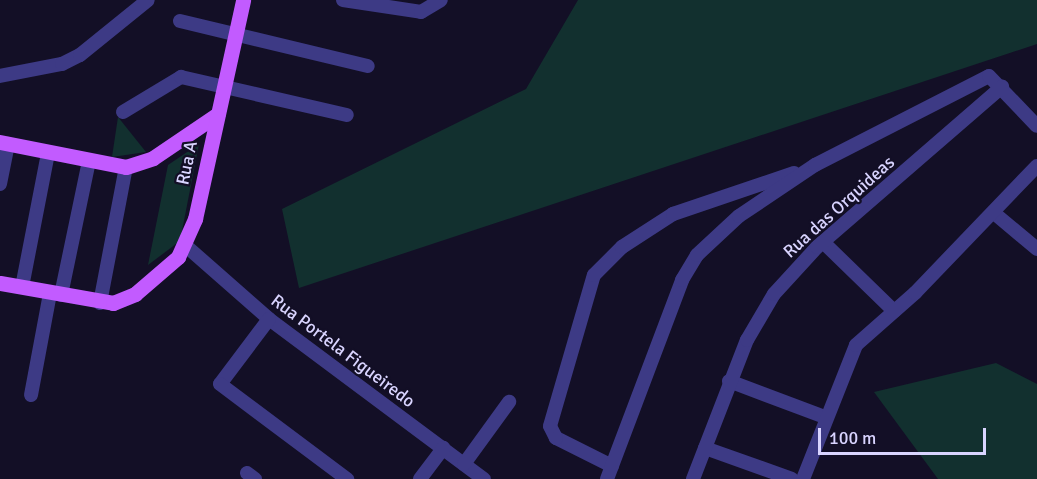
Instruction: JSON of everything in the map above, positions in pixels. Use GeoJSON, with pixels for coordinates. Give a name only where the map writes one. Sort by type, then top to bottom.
{"type":"FeatureCollection","features":[{"type":"Feature","properties":{"kind":"main road"},"geometry":{"type":"LineString","coordinates":[[218,114],[243,0]]}},
{"type":"Feature","properties":{"kind":"main road","name":"Rua A"},"geometry":{"type":"LineString","coordinates":[[4,143],[126,167],[153,158],[218,114]]}},
{"type":"Feature","properties":{"kind":"main road","name":"Rua A"},"geometry":{"type":"LineString","coordinates":[[186,246],[218,114]]}},
{"type":"Feature","properties":{"kind":"main road"},"geometry":{"type":"LineString","coordinates":[[0,283],[100,303],[135,294],[186,246]]}},
{"type":"Feature","properties":{"kind":"street"},"geometry":{"type":"LineString","coordinates":[[0,76],[62,64],[128,19],[148,0]]}},
{"type":"Feature","properties":{"kind":"street"},"geometry":{"type":"LineString","coordinates":[[343,0],[427,11],[441,0]]}},
{"type":"Feature","properties":{"kind":"street"},"geometry":{"type":"LineString","coordinates":[[180,21],[369,66]]}},
{"type":"Feature","properties":{"kind":"street"},"geometry":{"type":"LineString","coordinates":[[607,479],[688,268],[740,216],[815,165],[989,76],[1037,126]]}},
{"type":"Feature","properties":{"kind":"street"},"geometry":{"type":"LineString","coordinates":[[123,112],[175,78],[347,115]]}},
{"type":"Feature","properties":{"kind":"street","name":"Rua das Orquideas"},"geometry":{"type":"LineString","coordinates":[[693,479],[729,381],[764,309],[823,242],[1002,87]]}},
{"type":"Feature","properties":{"kind":"street"},"geometry":{"type":"LineString","coordinates":[[0,184],[4,143]]}},
{"type":"Feature","properties":{"kind":"street"},"geometry":{"type":"LineString","coordinates":[[22,287],[48,153]]}},
{"type":"Feature","properties":{"kind":"street"},"geometry":{"type":"LineString","coordinates":[[31,395],[89,161]]}},
{"type":"Feature","properties":{"kind":"street"},"geometry":{"type":"LineString","coordinates":[[612,465],[556,438],[550,426],[594,275],[622,247],[674,214],[815,165]]}},
{"type":"Feature","properties":{"kind":"street"},"geometry":{"type":"LineString","coordinates":[[803,479],[851,352],[994,213],[1037,166]]}},
{"type":"Feature","properties":{"kind":"street"},"geometry":{"type":"LineString","coordinates":[[100,303],[126,167]]}},
{"type":"Feature","properties":{"kind":"street"},"geometry":{"type":"LineString","coordinates":[[994,213],[1037,249]]}},
{"type":"Feature","properties":{"kind":"street"},"geometry":{"type":"LineString","coordinates":[[823,242],[894,311]]}},
{"type":"Feature","properties":{"kind":"street","name":"Rua Portela Figueiredo"},"geometry":{"type":"LineString","coordinates":[[186,246],[269,319],[484,479]]}},
{"type":"Feature","properties":{"kind":"street"},"geometry":{"type":"LineString","coordinates":[[269,319],[220,384],[347,479]]}},
{"type":"Feature","properties":{"kind":"street"},"geometry":{"type":"LineString","coordinates":[[729,381],[825,417]]}},
{"type":"Feature","properties":{"kind":"street"},"geometry":{"type":"LineString","coordinates":[[464,464],[509,402]]}},
{"type":"Feature","properties":{"kind":"street"},"geometry":{"type":"LineString","coordinates":[[420,479],[443,448]]}},
{"type":"Feature","properties":{"kind":"street"},"geometry":{"type":"LineString","coordinates":[[705,448],[792,479]]}},
{"type":"Feature","properties":{"kind":"green space"},"geometry":{"type":"Polygon","coordinates":[[[578,0],[1037,0],[1037,44],[299,288],[282,209],[526,89],[578,0]]]}},
{"type":"Feature","properties":{"kind":"green space"},"geometry":{"type":"Polygon","coordinates":[[[118,117],[146,152],[112,157],[118,117]]]}},
{"type":"Feature","properties":{"kind":"green space"},"geometry":{"type":"Polygon","coordinates":[[[199,144],[180,241],[148,265],[168,165],[199,144]]]}},
{"type":"Feature","properties":{"kind":"green space"},"geometry":{"type":"Polygon","coordinates":[[[996,363],[1037,384],[1037,479],[938,479],[874,392],[996,363]]]}}]}
